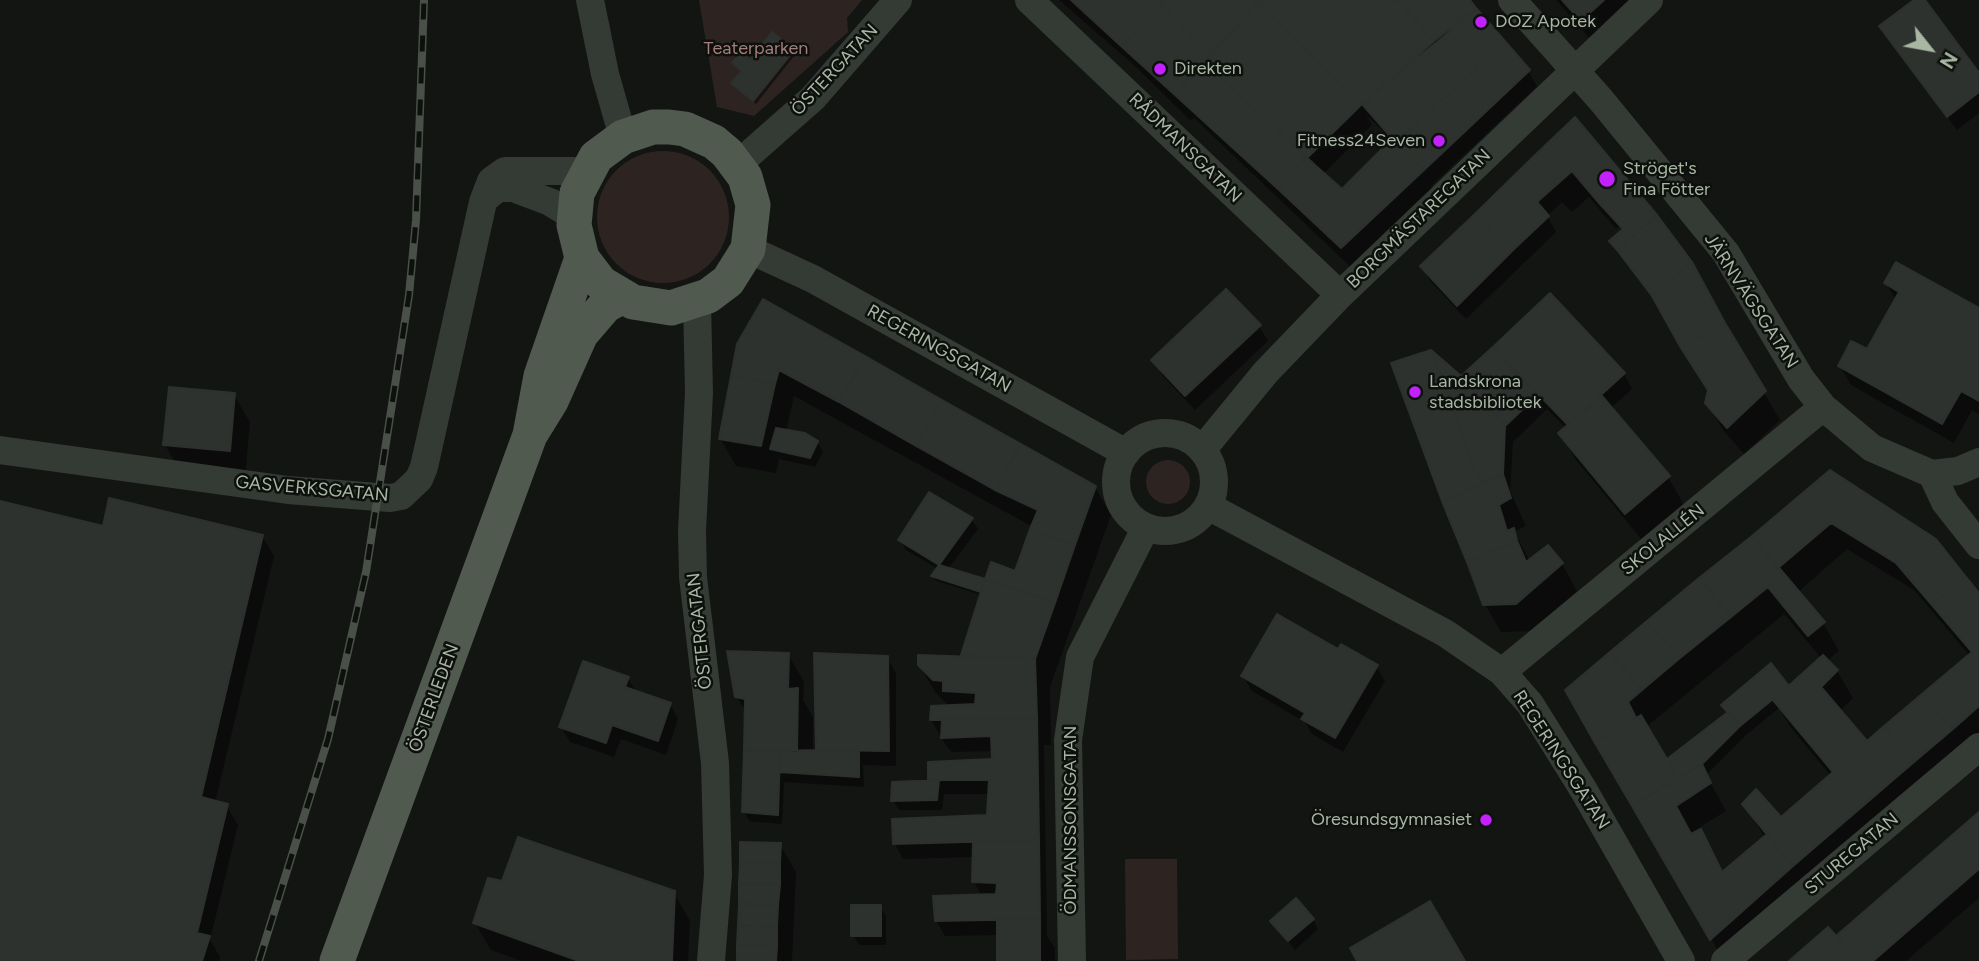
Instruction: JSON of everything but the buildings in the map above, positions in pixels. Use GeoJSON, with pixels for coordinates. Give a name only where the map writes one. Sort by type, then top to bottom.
{"type":"FeatureCollection","features":[{"type":"Feature","properties":{"kind":"main road"},"geometry":{"type":"LineString","coordinates":[[653,127],[685,129],[714,142],[737,165],[753,205],[748,249],[728,281],[696,301],[658,308],[621,297],[601,283],[582,258],[573,216],[577,192],[586,171],[608,146],[622,137],[653,127]]}},
{"type":"Feature","properties":{"kind":"main road","name":"ÖSTERLEDEN"},"geometry":{"type":"LineString","coordinates":[[337,961],[530,435],[541,376],[582,258]]}},
{"type":"Feature","properties":{"kind":"main road","name":"ÖSTERLEDEN"},"geometry":{"type":"LineString","coordinates":[[530,435],[551,401],[581,334],[606,306],[621,297]]}},
{"type":"Feature","properties":{"kind":"street"},"geometry":{"type":"LineString","coordinates":[[590,0],[605,74],[622,137]]}},
{"type":"Feature","properties":{"kind":"street","name":"ÖSTERGATAN"},"geometry":{"type":"LineString","coordinates":[[737,165],[813,98],[898,0]]}},
{"type":"Feature","properties":{"kind":"street","name":"RÅDMANSGATAN"},"geometry":{"type":"LineString","coordinates":[[1030,0],[1340,295]]}},
{"type":"Feature","properties":{"kind":"street","name":"JÄRNVÄGSGATAN"},"geometry":{"type":"LineString","coordinates":[[1512,0],[1726,253],[1801,379],[1823,408],[1872,448],[1932,474]]}},
{"type":"Feature","properties":{"kind":"street","name":"BORGMÄSTAREGATAN"},"geometry":{"type":"LineString","coordinates":[[1202,450],[1266,372],[1340,295],[1649,0]]}},
{"type":"Feature","properties":{"kind":"street","name":"GASVERKSGATAN"},"geometry":{"type":"LineString","coordinates":[[0,450],[288,489],[390,498],[401,496],[419,479],[424,467],[483,202],[491,181],[505,171],[586,171]]}},
{"type":"Feature","properties":{"kind":"street"},"geometry":{"type":"LineString","coordinates":[[483,202],[498,188],[513,188],[550,202],[573,216]]}},
{"type":"Feature","properties":{"kind":"street","name":"REGERINGSGATAN"},"geometry":{"type":"LineString","coordinates":[[748,249],[813,279],[1126,453]]}},
{"type":"Feature","properties":{"kind":"street","name":"ÖSTERGATAN"},"geometry":{"type":"LineString","coordinates":[[696,301],[699,393],[692,531],[693,577],[716,776],[718,875],[711,961]]}},
{"type":"Feature","properties":{"kind":"street","name":"SKOLALLÉN"},"geometry":{"type":"LineString","coordinates":[[1502,672],[1823,408]]}},
{"type":"Feature","properties":{"kind":"street"},"geometry":{"type":"LineString","coordinates":[[1163,434],[1188,439],[1202,450],[1214,477],[1208,506],[1197,520],[1181,528],[1164,531],[1146,527],[1124,509],[1117,491],[1118,471],[1126,453],[1146,438],[1163,434]]}},
{"type":"Feature","properties":{"kind":"street"},"geometry":{"type":"LineString","coordinates":[[1979,461],[1958,471],[1932,474],[1945,502],[1979,545]]}},
{"type":"Feature","properties":{"kind":"street","name":"REGERINGSGATAN"},"geometry":{"type":"LineString","coordinates":[[1208,506],[1445,633],[1502,672],[1530,704],[1584,789],[1681,961]]}},
{"type":"Feature","properties":{"kind":"street","name":"ÖDMANSSONSGATAN"},"geometry":{"type":"LineString","coordinates":[[1072,961],[1068,740],[1080,657],[1146,527]]}},
{"type":"Feature","properties":{"kind":"street","name":"STUREGATAN"},"geometry":{"type":"LineString","coordinates":[[1725,961],[1979,747]]}},
{"type":"Feature","properties":{"kind":"green space","name":"Teaterparken"},"geometry":{"type":"Polygon","coordinates":[[[699,0],[862,0],[847,18],[848,32],[754,116],[717,107],[699,0]]]}},
{"type":"Feature","properties":{"kind":"green space"},"geometry":{"type":"Polygon","coordinates":[[[663,151],[688,156],[710,170],[724,192],[729,217],[724,242],[710,264],[688,278],[663,283],[638,278],[616,264],[602,242],[597,217],[602,192],[616,170],[638,156],[663,151]]]}},
{"type":"Feature","properties":{"kind":"green space"},"geometry":{"type":"Polygon","coordinates":[[[1168,460],[1183,467],[1190,482],[1183,497],[1168,504],[1153,497],[1146,482],[1153,467],[1168,460]]]}},
{"type":"Feature","properties":{"kind":"green space"},"geometry":{"type":"Polygon","coordinates":[[[1125,859],[1177,859],[1178,959],[1126,960],[1125,859]]]}},
{"type":"Feature","properties":{"kind":"railway"},"geometry":{"type":"LineString","coordinates":[[259,961],[328,739],[366,572],[409,295],[416,220],[424,0]]}},
{"type":"Feature","properties":{"kind":"place","name":"DOZ Apotek"},"geometry":{"type":"Point","coordinates":[1481,22]}},
{"type":"Feature","properties":{"kind":"place","name":"Direkten"},"geometry":{"type":"Point","coordinates":[1160,69]}},
{"type":"Feature","properties":{"kind":"place","name":"Fitness24Seven"},"geometry":{"type":"Point","coordinates":[1439,141]}},
{"type":"Feature","properties":{"kind":"place","name":"Ströget's Fina Fötter"},"geometry":{"type":"Point","coordinates":[1607,179]}},
{"type":"Feature","properties":{"kind":"place","name":"Landskrona stadsbibliotek"},"geometry":{"type":"Point","coordinates":[1415,392]}},
{"type":"Feature","properties":{"kind":"place","name":"Öresundsgymnasiet"},"geometry":{"type":"Point","coordinates":[1486,820]}}]}
